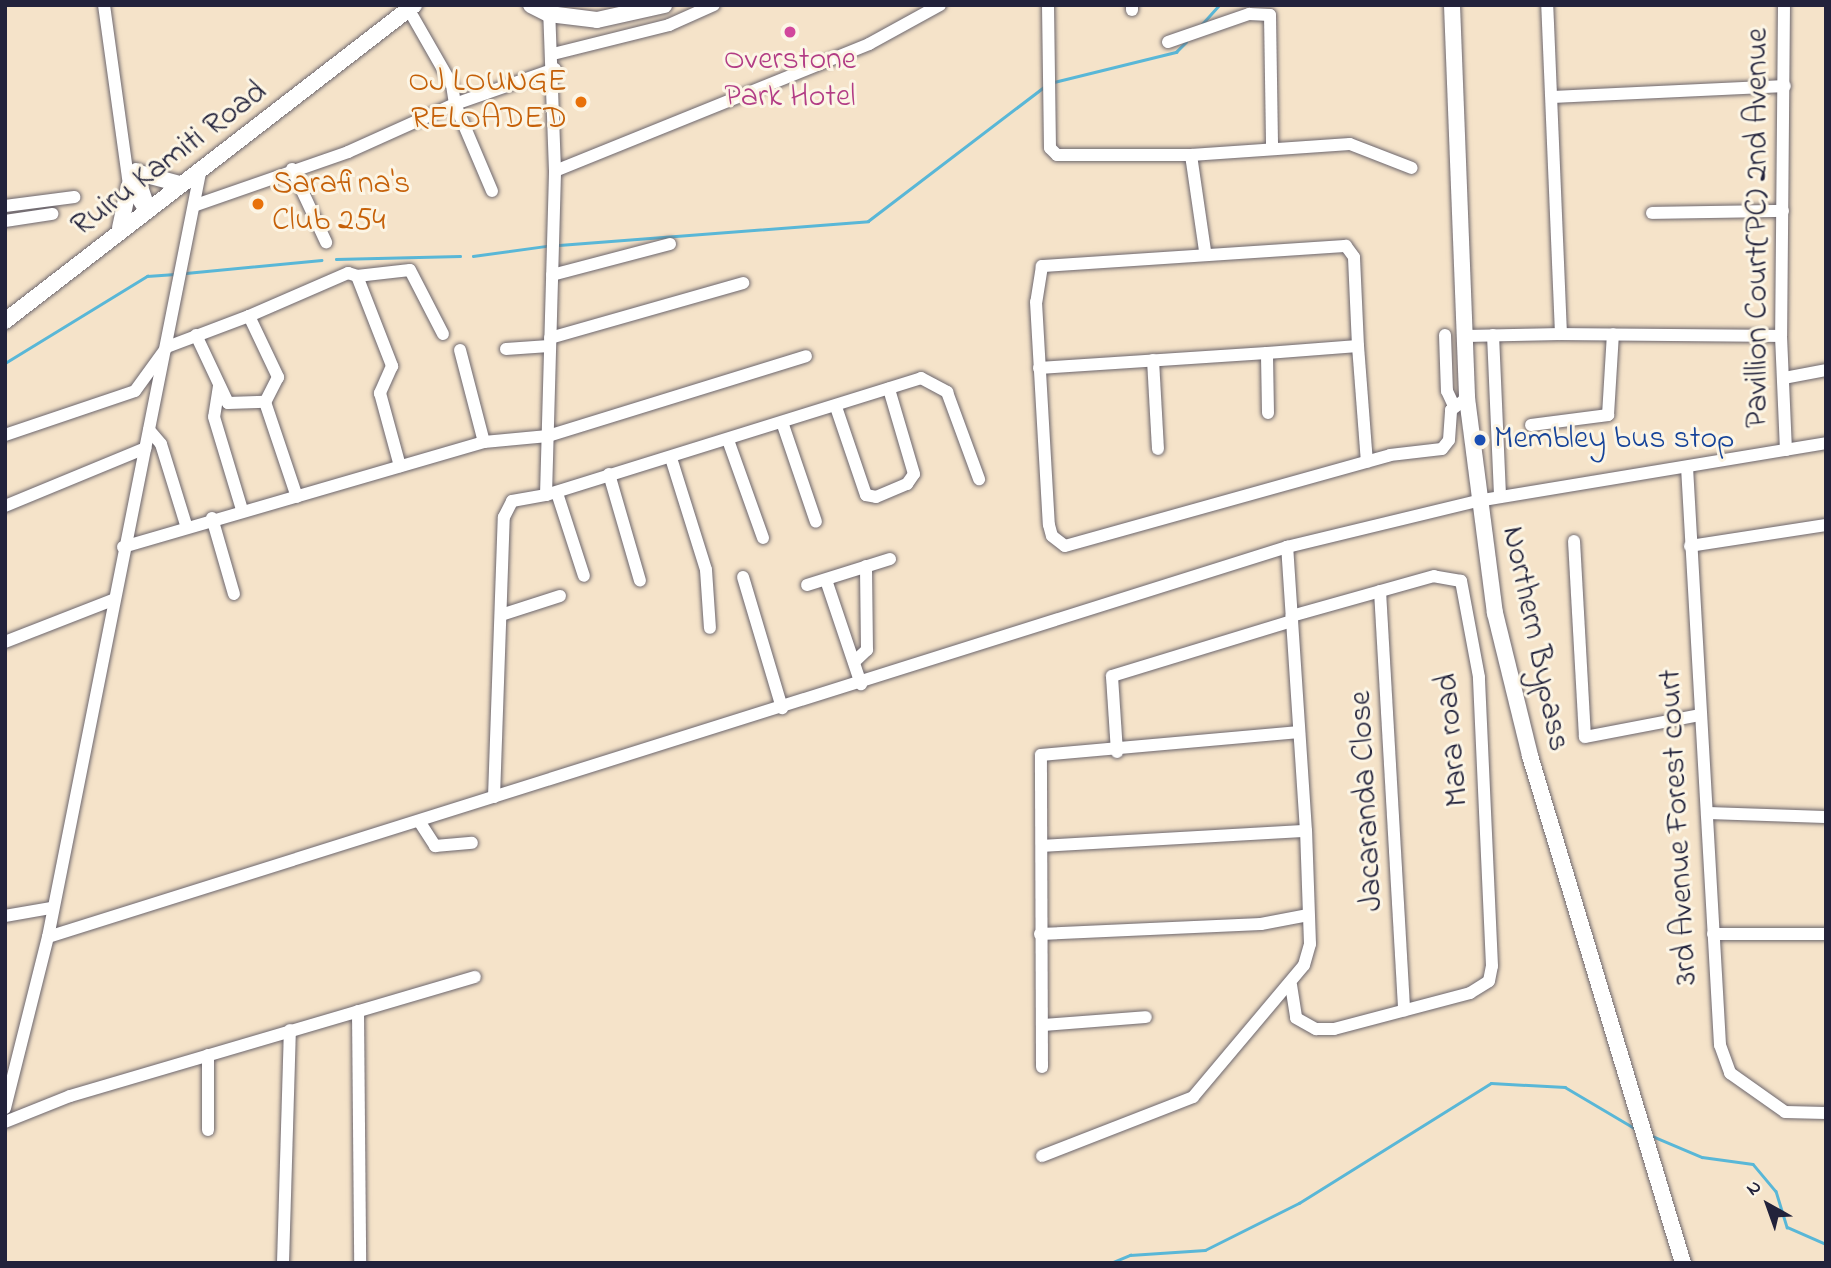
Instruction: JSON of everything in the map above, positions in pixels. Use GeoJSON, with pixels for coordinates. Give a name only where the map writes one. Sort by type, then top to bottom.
{"type":"FeatureCollection","features":[{"type":"Feature","properties":{"kind":"main road"},"geometry":{"type":"LineString","coordinates":[[531,5],[549,10],[626,17],[663,5]]}},
{"type":"Feature","properties":{"kind":"main road","name":"Northern Bypass"},"geometry":{"type":"LineString","coordinates":[[1452,5],[1466,336],[1460,402],[1510,683],[1683,1263]]}},
{"type":"Feature","properties":{"kind":"main road","name":"Ruiru Kamiti Road"},"geometry":{"type":"LineString","coordinates":[[70,270],[412,8]]}},
{"type":"Feature","properties":{"kind":"main road","name":"Ruiru Kamiti Road"},"geometry":{"type":"LineString","coordinates":[[5,321],[119,230],[180,184],[200,173]]}},
{"type":"Feature","properties":{"kind":"main road"},"geometry":{"type":"LineString","coordinates":[[119,230],[134,180],[180,184]]}},
{"type":"Feature","properties":{"kind":"street"},"geometry":{"type":"LineString","coordinates":[[104,5],[128,157],[134,180],[147,209]]}},
{"type":"Feature","properties":{"kind":"street"},"geometry":{"type":"LineString","coordinates":[[663,5],[669,25]]}},
{"type":"Feature","properties":{"kind":"street"},"geometry":{"type":"LineString","coordinates":[[554,54],[669,25],[714,5]]}},
{"type":"Feature","properties":{"kind":"street"},"geometry":{"type":"LineString","coordinates":[[555,170],[869,44],[940,5]]}},
{"type":"Feature","properties":{"kind":"street"},"geometry":{"type":"LineString","coordinates":[[1048,5],[1053,152],[1191,155],[1350,144],[1412,168]]}},
{"type":"Feature","properties":{"kind":"street"},"geometry":{"type":"LineString","coordinates":[[1547,5],[1562,334]]}},
{"type":"Feature","properties":{"kind":"street","name":"Pavillion Court(PC) 2nd Avenue"},"geometry":{"type":"LineString","coordinates":[[1784,5],[1781,336],[1786,450]]}},
{"type":"Feature","properties":{"kind":"street"},"geometry":{"type":"LineString","coordinates":[[412,8],[452,85],[455,104],[492,191]]}},
{"type":"Feature","properties":{"kind":"street"},"geometry":{"type":"LineString","coordinates":[[549,10],[555,69],[548,436],[551,494],[584,576]]}},
{"type":"Feature","properties":{"kind":"street"},"geometry":{"type":"LineString","coordinates":[[1168,42],[1249,14],[1270,15],[1272,148]]}},
{"type":"Feature","properties":{"kind":"street"},"geometry":{"type":"LineString","coordinates":[[196,205],[292,169],[348,152],[455,104],[555,69]]}},
{"type":"Feature","properties":{"kind":"street"},"geometry":{"type":"LineString","coordinates":[[1553,97],[1785,86]]}},
{"type":"Feature","properties":{"kind":"street"},"geometry":{"type":"LineString","coordinates":[[1191,155],[1205,251]]}},
{"type":"Feature","properties":{"kind":"street"},"geometry":{"type":"LineString","coordinates":[[292,169],[326,242]]}},
{"type":"Feature","properties":{"kind":"street"},"geometry":{"type":"LineString","coordinates":[[5,1108],[48,937],[51,908],[123,547],[181,279],[200,173]]}},
{"type":"Feature","properties":{"kind":"street"},"geometry":{"type":"LineString","coordinates":[[5,206],[74,197]]}},
{"type":"Feature","properties":{"kind":"street"},"geometry":{"type":"LineString","coordinates":[[1652,214],[1783,211]]}},
{"type":"Feature","properties":{"kind":"street"},"geometry":{"type":"LineString","coordinates":[[5,221],[52,214]]}},
{"type":"Feature","properties":{"kind":"street"},"geometry":{"type":"LineString","coordinates":[[552,275],[670,244]]}},
{"type":"Feature","properties":{"kind":"street"},"geometry":{"type":"LineString","coordinates":[[1367,462],[1354,257],[1346,246],[1205,251],[1042,266],[1040,368],[1049,525],[1065,546],[1367,462],[1445,447],[1460,402],[1447,391],[1445,335]]}},
{"type":"Feature","properties":{"kind":"street"},"geometry":{"type":"LineString","coordinates":[[5,435],[135,391],[167,347],[249,316],[344,275],[410,270],[443,334]]}},
{"type":"Feature","properties":{"kind":"street"},"geometry":{"type":"LineString","coordinates":[[357,276],[392,366],[380,393],[400,466]]}},
{"type":"Feature","properties":{"kind":"street"},"geometry":{"type":"LineString","coordinates":[[506,349],[550,342],[743,282]]}},
{"type":"Feature","properties":{"kind":"street"},"geometry":{"type":"LineString","coordinates":[[249,316],[278,377],[265,401],[297,497]]}},
{"type":"Feature","properties":{"kind":"street"},"geometry":{"type":"LineString","coordinates":[[1531,425],[1608,415],[1613,334]]}},
{"type":"Feature","properties":{"kind":"street"},"geometry":{"type":"LineString","coordinates":[[197,335],[219,386],[231,406],[265,401]]}},
{"type":"Feature","properties":{"kind":"street"},"geometry":{"type":"LineString","coordinates":[[1493,335],[1500,498]]}},
{"type":"Feature","properties":{"kind":"street"},"geometry":{"type":"LineString","coordinates":[[1466,336],[1781,336]]}},
{"type":"Feature","properties":{"kind":"street"},"geometry":{"type":"LineString","coordinates":[[1040,368],[1359,346]]}},
{"type":"Feature","properties":{"kind":"street"},"geometry":{"type":"LineString","coordinates":[[460,350],[484,442]]}},
{"type":"Feature","properties":{"kind":"street"},"geometry":{"type":"LineString","coordinates":[[1267,354],[1268,413]]}},
{"type":"Feature","properties":{"kind":"street"},"geometry":{"type":"LineString","coordinates":[[123,547],[186,525],[297,497],[484,442],[548,436],[806,356]]}},
{"type":"Feature","properties":{"kind":"street"},"geometry":{"type":"LineString","coordinates":[[1153,360],[1158,449]]}},
{"type":"Feature","properties":{"kind":"street"},"geometry":{"type":"LineString","coordinates":[[1784,378],[1826,370]]}},
{"type":"Feature","properties":{"kind":"street"},"geometry":{"type":"LineString","coordinates":[[494,797],[507,508],[609,474],[783,425],[921,378],[947,392],[979,479]]}},
{"type":"Feature","properties":{"kind":"street"},"geometry":{"type":"LineString","coordinates":[[219,386],[214,417],[242,510]]}},
{"type":"Feature","properties":{"kind":"street"},"geometry":{"type":"LineString","coordinates":[[836,407],[866,495],[876,497],[914,474],[889,389]]}},
{"type":"Feature","properties":{"kind":"street"},"geometry":{"type":"LineString","coordinates":[[783,425],[816,522]]}},
{"type":"Feature","properties":{"kind":"street"},"geometry":{"type":"LineString","coordinates":[[149,430],[161,444],[186,525]]}},
{"type":"Feature","properties":{"kind":"street"},"geometry":{"type":"LineString","coordinates":[[728,440],[763,538]]}},
{"type":"Feature","properties":{"kind":"street"},"geometry":{"type":"LineString","coordinates":[[48,937],[861,684],[1287,547],[1477,501],[1826,443]]}},
{"type":"Feature","properties":{"kind":"street"},"geometry":{"type":"LineString","coordinates":[[5,506],[146,448]]}},
{"type":"Feature","properties":{"kind":"street"},"geometry":{"type":"LineString","coordinates":[[671,458],[705,570],[710,628]]}},
{"type":"Feature","properties":{"kind":"street","name":"3rd Avenue Forest court"},"geometry":{"type":"LineString","coordinates":[[1687,467],[1717,1030],[1730,1073],[1795,1117],[1826,1113]]}},
{"type":"Feature","properties":{"kind":"street"},"geometry":{"type":"LineString","coordinates":[[609,474],[640,580]]}},
{"type":"Feature","properties":{"kind":"street"},"geometry":{"type":"LineString","coordinates":[[212,518],[234,594]]}},
{"type":"Feature","properties":{"kind":"street"},"geometry":{"type":"LineString","coordinates":[[1690,546],[1826,525]]}},
{"type":"Feature","properties":{"kind":"street"},"geometry":{"type":"LineString","coordinates":[[1574,541],[1585,737],[1700,715]]}},
{"type":"Feature","properties":{"kind":"street"},"geometry":{"type":"LineString","coordinates":[[1042,1156],[1193,1097],[1291,985],[1308,957],[1306,831],[1287,547]]}},
{"type":"Feature","properties":{"kind":"street"},"geometry":{"type":"LineString","coordinates":[[807,585],[890,559]]}},
{"type":"Feature","properties":{"kind":"street"},"geometry":{"type":"LineString","coordinates":[[854,662],[867,650],[866,566]]}},
{"type":"Feature","properties":{"kind":"street","name":"Mara road"},"geometry":{"type":"LineString","coordinates":[[1117,752],[1112,676],[1434,576],[1461,581],[1479,677],[1492,877],[1489,981],[1465,995],[1404,1010]]}},
{"type":"Feature","properties":{"kind":"street"},"geometry":{"type":"LineString","coordinates":[[743,578],[782,708]]}},
{"type":"Feature","properties":{"kind":"street"},"geometry":{"type":"LineString","coordinates":[[826,580],[861,684]]}},
{"type":"Feature","properties":{"kind":"street","name":"Jacaranda Close"},"geometry":{"type":"LineString","coordinates":[[1380,591],[1404,1010]]}},
{"type":"Feature","properties":{"kind":"street"},"geometry":{"type":"LineString","coordinates":[[501,615],[560,596]]}},
{"type":"Feature","properties":{"kind":"street"},"geometry":{"type":"LineString","coordinates":[[5,642],[113,600]]}},
{"type":"Feature","properties":{"kind":"street"},"geometry":{"type":"LineString","coordinates":[[1042,1067],[1041,754],[1117,752],[1298,732]]}},
{"type":"Feature","properties":{"kind":"street"},"geometry":{"type":"LineString","coordinates":[[1707,813],[1826,817]]}},
{"type":"Feature","properties":{"kind":"street"},"geometry":{"type":"LineString","coordinates":[[419,821],[435,846],[472,843]]}},
{"type":"Feature","properties":{"kind":"street"},"geometry":{"type":"LineString","coordinates":[[1042,846],[1306,831]]}},
{"type":"Feature","properties":{"kind":"street"},"geometry":{"type":"LineString","coordinates":[[5,916],[51,908]]}},
{"type":"Feature","properties":{"kind":"street"},"geometry":{"type":"LineString","coordinates":[[1040,934],[1261,924],[1308,915]]}},
{"type":"Feature","properties":{"kind":"street"},"geometry":{"type":"LineString","coordinates":[[1713,934],[1826,934]]}},
{"type":"Feature","properties":{"kind":"street"},"geometry":{"type":"LineString","coordinates":[[5,1122],[208,1055],[475,977]]}},
{"type":"Feature","properties":{"kind":"street"},"geometry":{"type":"LineString","coordinates":[[1291,985],[1294,1016],[1316,1029],[1404,1010]]}},
{"type":"Feature","properties":{"kind":"street"},"geometry":{"type":"LineString","coordinates":[[358,1011],[360,1263]]}},
{"type":"Feature","properties":{"kind":"street"},"geometry":{"type":"LineString","coordinates":[[1043,1025],[1146,1017]]}},
{"type":"Feature","properties":{"kind":"street"},"geometry":{"type":"LineString","coordinates":[[283,1263],[290,1030]]}},
{"type":"Feature","properties":{"kind":"street"},"geometry":{"type":"LineString","coordinates":[[208,1055],[208,1130]]}},
{"type":"Feature","properties":{"kind":"waterway"},"geometry":{"type":"LineString","coordinates":[[1202,24],[1219,5]]}},
{"type":"Feature","properties":{"kind":"waterway"},"geometry":{"type":"LineString","coordinates":[[1054,82],[1176,52],[1186,42]]}},
{"type":"Feature","properties":{"kind":"waterway"},"geometry":{"type":"LineString","coordinates":[[559,245],[868,221],[1045,86]]}},
{"type":"Feature","properties":{"kind":"waterway"},"geometry":{"type":"LineString","coordinates":[[473,256],[546,246]]}},
{"type":"Feature","properties":{"kind":"waterway"},"geometry":{"type":"LineString","coordinates":[[336,259],[460,256]]}},
{"type":"Feature","properties":{"kind":"waterway"},"geometry":{"type":"LineString","coordinates":[[186,273],[321,260]]}},
{"type":"Feature","properties":{"kind":"waterway"},"geometry":{"type":"LineString","coordinates":[[5,363],[147,276],[175,274]]}},
{"type":"Feature","properties":{"kind":"waterway"},"geometry":{"type":"LineString","coordinates":[[1111,1263],[1130,1255],[1205,1250],[1299,1203],[1491,1083],[1565,1087],[1636,1129]]}},
{"type":"Feature","properties":{"kind":"waterway"},"geometry":{"type":"LineString","coordinates":[[1652,1136],[1702,1157],[1753,1164],[1776,1191],[1787,1227],[1826,1244]]}},
{"type":"Feature","properties":{"kind":"place","name":"Overstone Park Hotel"},"geometry":{"type":"Point","coordinates":[790,32]}},
{"type":"Feature","properties":{"kind":"place","name":"OJ LOUNGE RELOADED"},"geometry":{"type":"Point","coordinates":[581,102]}},
{"type":"Feature","properties":{"kind":"place","name":"Sarafina's Club 254"},"geometry":{"type":"Point","coordinates":[258,204]}},
{"type":"Feature","properties":{"kind":"place","name":"Membley bus stop"},"geometry":{"type":"Point","coordinates":[1480,440]}}]}
